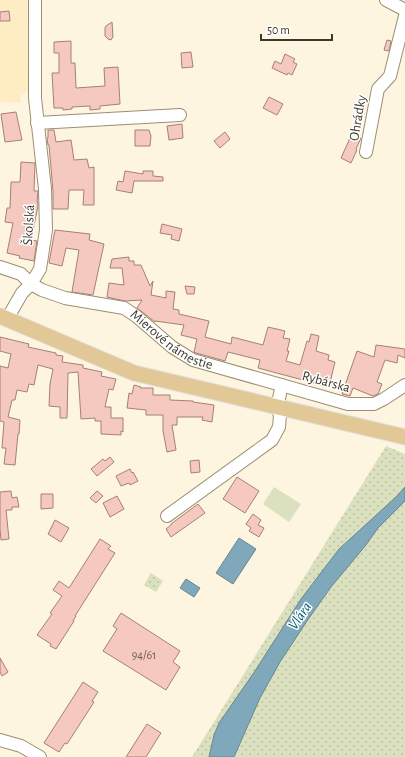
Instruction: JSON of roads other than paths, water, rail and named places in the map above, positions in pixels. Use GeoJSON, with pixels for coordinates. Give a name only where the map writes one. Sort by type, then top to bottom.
{"type":"FeatureCollection","features":[{"type":"Feature","properties":{"kind":"main road","name":"Mierové námestie"},"geometry":{"type":"LineString","coordinates":[[3,318],[134,373],[405,437]]}},
{"type":"Feature","properties":{"kind":"street","name":"Školská"},"geometry":{"type":"LineString","coordinates":[[3,318],[32,284],[40,269],[46,230],[45,189],[35,98],[35,0]]}},
{"type":"Feature","properties":{"kind":"street"},"geometry":{"type":"LineString","coordinates":[[386,0],[405,10]]}},
{"type":"Feature","properties":{"kind":"street","name":"Ohrádky"},"geometry":{"type":"LineString","coordinates":[[366,152],[378,89],[390,76],[405,16]]}},
{"type":"Feature","properties":{"kind":"street"},"geometry":{"type":"LineString","coordinates":[[37,123],[180,115]]}},
{"type":"Feature","properties":{"kind":"street","name":"Mierové námestie"},"geometry":{"type":"LineString","coordinates":[[0,268],[21,274],[32,284],[42,290],[65,298],[124,308],[136,316],[172,347],[190,359],[282,385]]}},
{"type":"Feature","properties":{"kind":"street"},"geometry":{"type":"LineString","coordinates":[[167,516],[272,440],[279,427],[280,415],[277,407],[282,385]]}},
{"type":"Feature","properties":{"kind":"street","name":"Rybárska"},"geometry":{"type":"LineString","coordinates":[[282,385],[348,404],[374,404],[405,385]]}},
{"type":"Feature","properties":{"kind":"street"},"geometry":{"type":"LineString","coordinates":[[0,740],[21,746],[40,757]]}},
{"type":"Feature","properties":{"kind":"water","name":"Vlára"},"geometry":{"type":"Polygon","coordinates":[[[405,487],[405,501],[378,528],[366,545],[331,587],[280,662],[260,698],[234,757],[209,757],[214,735],[219,723],[255,671],[301,599],[339,549],[405,487]]]}},
{"type":"Feature","properties":{"kind":"water"},"geometry":{"type":"Polygon","coordinates":[[[239,538],[256,549],[233,584],[216,573],[239,538]]]}},
{"type":"Feature","properties":{"kind":"water"},"geometry":{"type":"Polygon","coordinates":[[[186,579],[200,588],[194,597],[180,588],[186,579]]]}}]}
